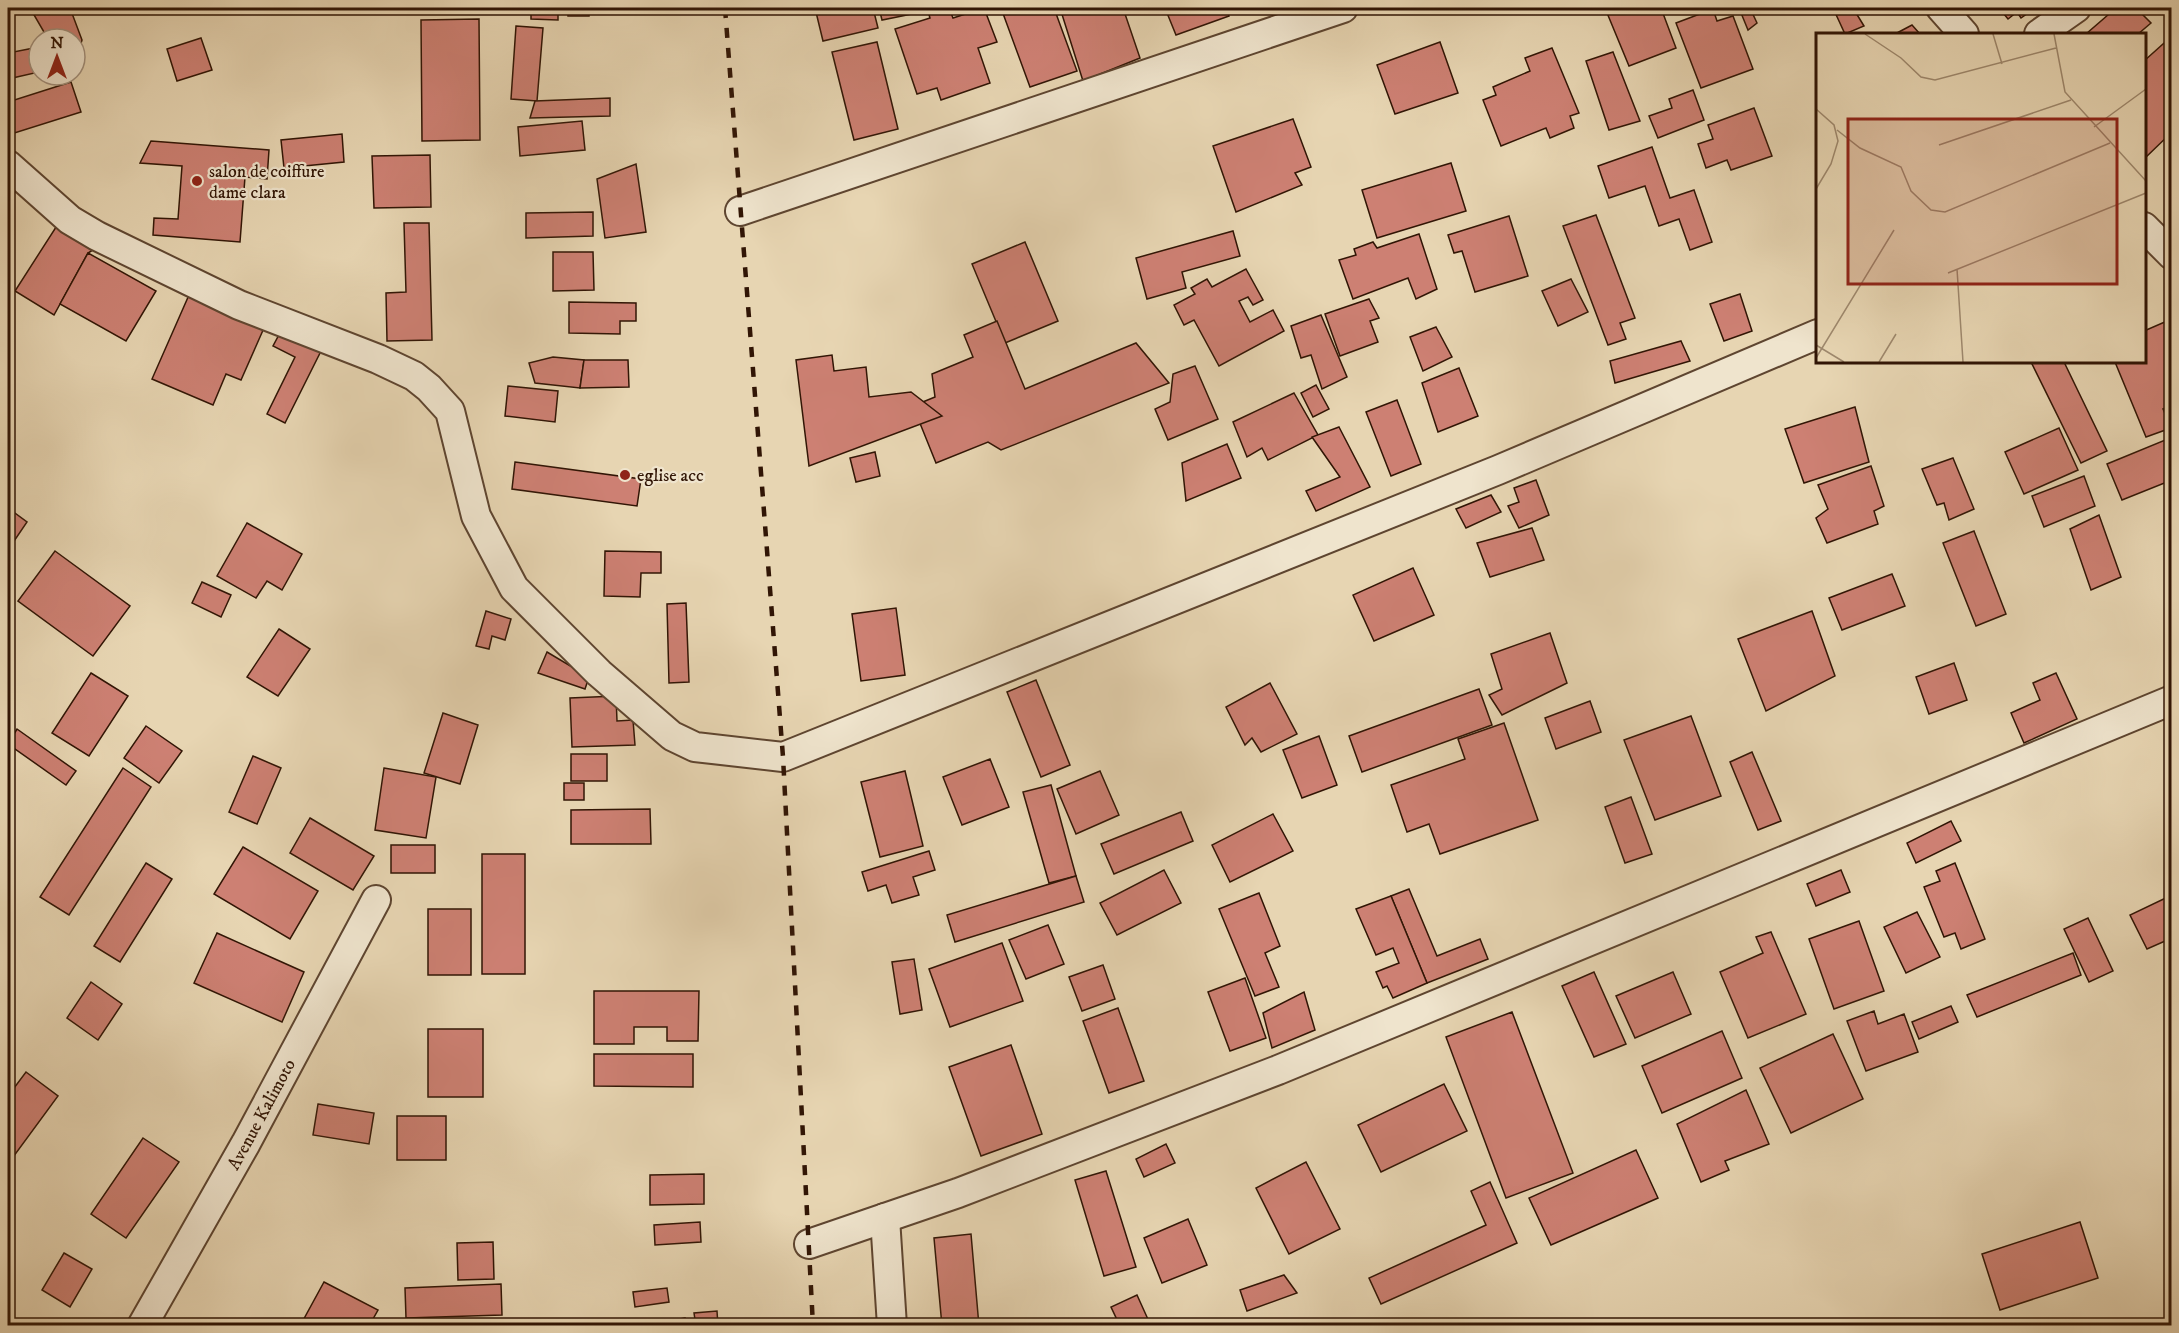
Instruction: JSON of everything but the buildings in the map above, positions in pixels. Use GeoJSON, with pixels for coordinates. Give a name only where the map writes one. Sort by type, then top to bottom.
{"type":"FeatureCollection","features":[{"type":"Feature","properties":{"kind":"street"},"geometry":{"type":"LineString","coordinates":[[740,211],[1343,8]]}},
{"type":"Feature","properties":{"kind":"street"},"geometry":{"type":"LineString","coordinates":[[1941,8],[1963,33]]}},
{"type":"Feature","properties":{"kind":"street"},"geometry":{"type":"LineString","coordinates":[[2040,33],[2076,8]]}},
{"type":"Feature","properties":{"kind":"street"},"geometry":{"type":"LineString","coordinates":[[8,165],[70,220],[97,236],[239,305],[378,359],[414,376],[429,388],[450,411],[476,516],[514,588],[599,673],[672,736],[695,747],[783,757],[1498,471],[1816,335]]}},
{"type":"Feature","properties":{"kind":"street"},"geometry":{"type":"LineString","coordinates":[[2146,228],[2172,255]]}},
{"type":"Feature","properties":{"kind":"street"},"geometry":{"type":"LineString","coordinates":[[809,1244],[958,1193],[1278,1070],[2172,700]]}},
{"type":"Feature","properties":{"kind":"street","name":"Avenue Kalimoto"},"geometry":{"type":"LineString","coordinates":[[142,1326],[246,1143],[376,900]]}},
{"type":"Feature","properties":{"kind":"street"},"geometry":{"type":"LineString","coordinates":[[885,1218],[892,1326]]}},
{"type":"Feature","properties":{"kind":"railway"},"geometry":{"type":"LineString","coordinates":[[725,8],[783,757],[813,1326]]}},
{"type":"Feature","properties":{"kind":"place","name":"salon de coiffure dame clara"},"geometry":{"type":"Point","coordinates":[197,181]}},
{"type":"Feature","properties":{"kind":"place","name":"eglise acc"},"geometry":{"type":"Point","coordinates":[625,475]}}]}
